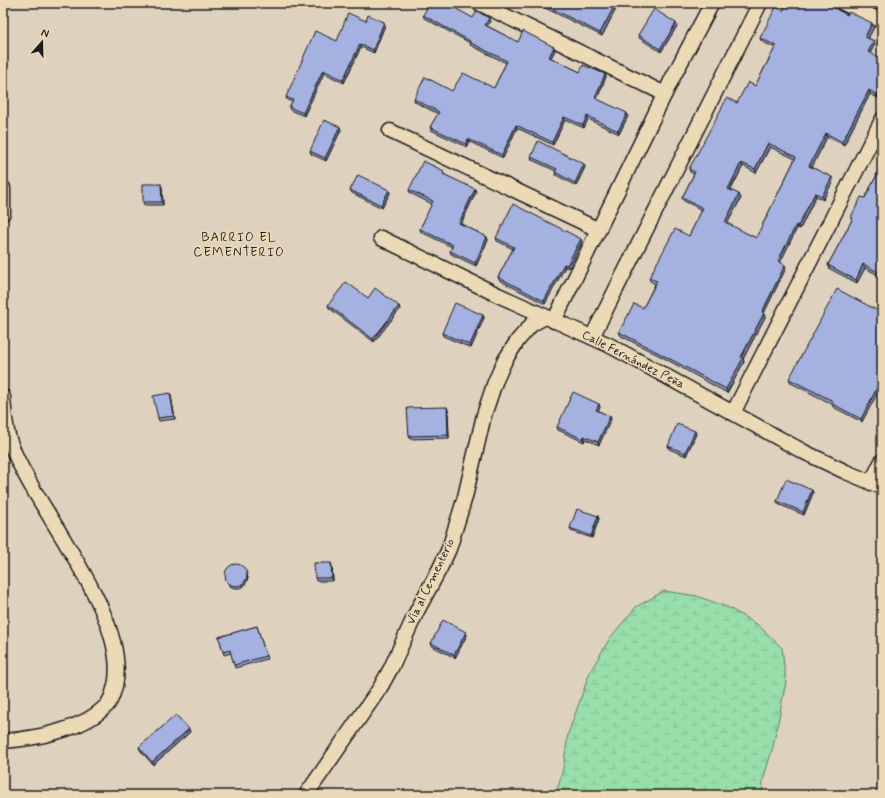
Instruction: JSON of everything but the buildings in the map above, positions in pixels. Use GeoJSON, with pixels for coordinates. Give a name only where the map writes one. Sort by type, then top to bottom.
{"type":"FeatureCollection","features":[{"type":"Feature","properties":{"kind":"street"},"geometry":{"type":"LineString","coordinates":[[479,3],[665,94]]}},
{"type":"Feature","properties":{"kind":"street"},"geometry":{"type":"LineString","coordinates":[[550,319],[599,230],[665,94],[712,3]]}},
{"type":"Feature","properties":{"kind":"street"},"geometry":{"type":"LineString","coordinates":[[592,337],[760,3]]}},
{"type":"Feature","properties":{"kind":"street"},"geometry":{"type":"LineString","coordinates":[[843,3],[882,21]]}},
{"type":"Feature","properties":{"kind":"street"},"geometry":{"type":"LineString","coordinates":[[733,413],[882,120]]}},
{"type":"Feature","properties":{"kind":"street"},"geometry":{"type":"LineString","coordinates":[[390,131],[599,230]]}},
{"type":"Feature","properties":{"kind":"street"},"geometry":{"type":"LineString","coordinates":[[3,188],[3,214]]}},
{"type":"Feature","properties":{"kind":"street","name":"Calle Fernández Peña"},"geometry":{"type":"LineString","coordinates":[[381,238],[550,319],[609,345],[804,452],[877,485]]}},
{"type":"Feature","properties":{"kind":"street","name":"Vía al Cementerio"},"geometry":{"type":"LineString","coordinates":[[306,795],[380,688],[449,549],[465,497],[484,415],[505,360],[518,340],[532,324],[550,319]]}},
{"type":"Feature","properties":{"kind":"street"},"geometry":{"type":"LineString","coordinates":[[3,398],[4,416],[10,442],[22,469],[87,579],[105,618],[117,660],[117,678],[113,695],[106,707],[92,717],[46,735],[3,741]]}},
{"type":"Feature","properties":{"kind":"street"},"geometry":{"type":"LineString","coordinates":[[877,485],[882,461]]}},
{"type":"Feature","properties":{"kind":"green space"},"geometry":{"type":"Polygon","coordinates":[[[664,591],[697,596],[729,608],[758,625],[782,648],[786,682],[773,747],[763,780],[762,795],[556,795],[563,769],[568,734],[590,672],[610,638],[636,607],[664,591]]]}},
{"type":"Feature","properties":{"kind":"district","name":"BARRIO EL CEMENTERIO"},"geometry":{"type":"Point","coordinates":[239,244]}}]}
